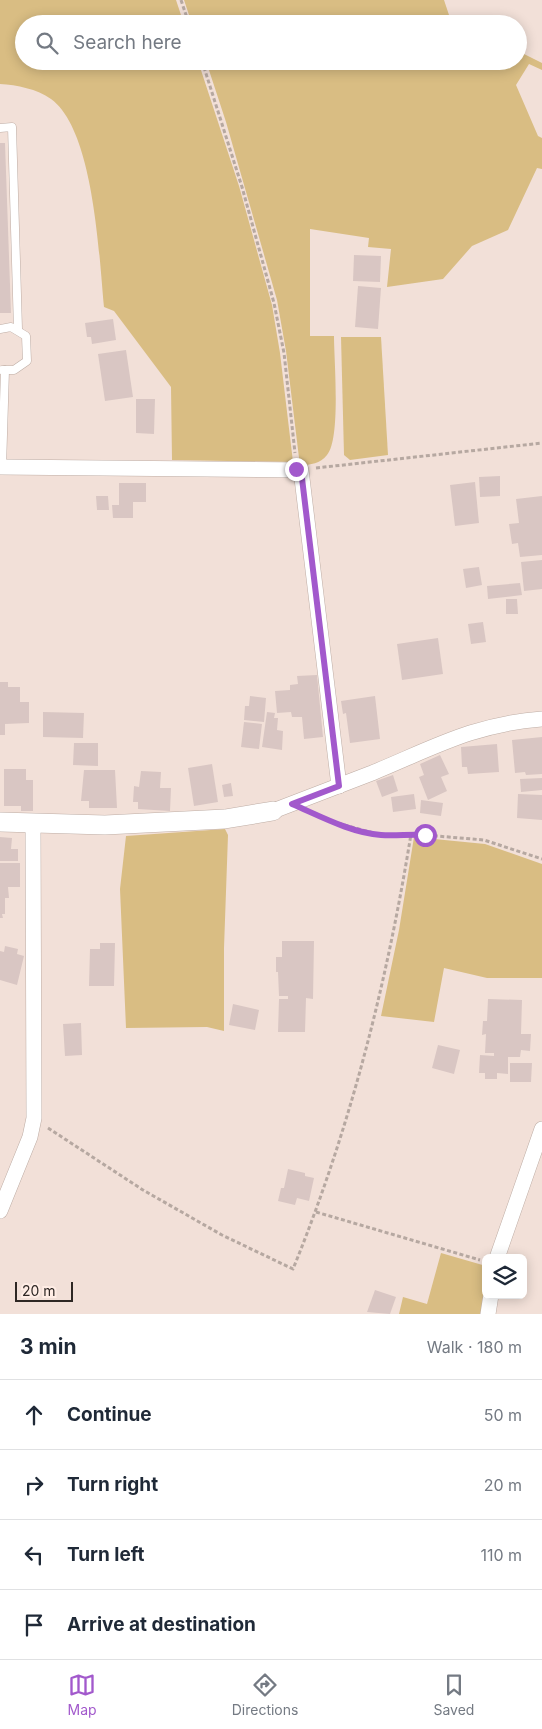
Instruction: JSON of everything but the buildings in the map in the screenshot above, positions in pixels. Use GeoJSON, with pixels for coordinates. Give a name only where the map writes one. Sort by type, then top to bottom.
{"type":"FeatureCollection","features":[{"type":"Feature","properties":{"kind":"street"},"geometry":{"type":"LineString","coordinates":[[1,467],[298,469],[339,786]]}},
{"type":"Feature","properties":{"kind":"street"},"geometry":{"type":"LineString","coordinates":[[0,822],[33,825],[105,825],[225,819],[273,811],[339,786],[451,738],[488,726],[542,718]]}},
{"type":"Feature","properties":{"kind":"street"},"geometry":{"type":"LineString","coordinates":[[0,1211],[30,1137],[34,1118],[33,825]]}},
{"type":"Feature","properties":{"kind":"street"},"geometry":{"type":"LineString","coordinates":[[498,1254],[542,1129]]}},
{"type":"Feature","properties":{"kind":"street"},"geometry":{"type":"LineString","coordinates":[[488,1314],[490,1299]]}},
{"type":"Feature","properties":{"kind":"lane"},"geometry":{"type":"LineString","coordinates":[[0,128],[12,127],[18,329]]}},
{"type":"Feature","properties":{"kind":"lane"},"geometry":{"type":"LineString","coordinates":[[0,329],[11,327],[18,329],[26,336],[26,362],[14,370],[2,370],[1,467]]}},
{"type":"Feature","properties":{"kind":"path"},"geometry":{"type":"LineString","coordinates":[[181,0],[186,15]]}},
{"type":"Feature","properties":{"kind":"path"},"geometry":{"type":"LineString","coordinates":[[205,70],[242,187],[274,303],[284,353],[298,469],[542,444]]}},
{"type":"Feature","properties":{"kind":"path"},"geometry":{"type":"LineString","coordinates":[[292,804],[337,823],[381,835],[411,834],[484,840],[542,859]]}},
{"type":"Feature","properties":{"kind":"path"},"geometry":{"type":"LineString","coordinates":[[34,1118],[143,1190],[222,1236],[293,1269],[316,1212],[376,1019],[398,919],[411,834]]}},
{"type":"Feature","properties":{"kind":"path"},"geometry":{"type":"LineString","coordinates":[[316,1212],[482,1261]]}},
{"type":"Feature","properties":{"kind":"shaded area"},"geometry":{"type":"Polygon","coordinates":[[[0,0],[176,0],[181,15],[15,15],[15,70],[201,70],[239,186],[272,305],[280,353],[293,462],[172,460],[171,387],[114,311],[104,307],[92,196],[77,137],[65,115],[51,99],[27,88],[0,84],[0,0]]]}},
{"type":"Feature","properties":{"kind":"shaded area"},"geometry":{"type":"Polygon","coordinates":[[[184,0],[444,0],[449,15],[189,15],[184,0]]]}},
{"type":"Feature","properties":{"kind":"shaded area"},"geometry":{"type":"Polygon","coordinates":[[[527,56],[542,63],[542,70],[529,64],[527,67],[527,56]]]}},
{"type":"Feature","properties":{"kind":"shaded area"},"geometry":{"type":"Polygon","coordinates":[[[209,70],[525,70],[516,85],[538,136],[542,138],[542,169],[537,168],[508,230],[472,246],[443,279],[387,287],[391,249],[368,247],[369,238],[310,229],[310,336],[334,336],[335,380],[335,417],[331,446],[324,458],[312,464],[300,466],[286,351],[277,300],[226,122],[209,70]]]}},
{"type":"Feature","properties":{"kind":"shaded area"},"geometry":{"type":"Polygon","coordinates":[[[341,337],[381,337],[388,455],[350,460],[344,455],[341,337]]]}},
{"type":"Feature","properties":{"kind":"shaded area"},"geometry":{"type":"Polygon","coordinates":[[[225,829],[228,835],[224,948],[224,1031],[207,1027],[126,1028],[120,889],[126,836],[225,829]]]}},
{"type":"Feature","properties":{"kind":"shaded area"},"geometry":{"type":"Polygon","coordinates":[[[414,837],[485,844],[542,864],[542,978],[487,978],[444,968],[434,1022],[381,1016],[399,930],[414,837]]]}},
{"type":"Feature","properties":{"kind":"shaded area"},"geometry":{"type":"Polygon","coordinates":[[[441,1253],[482,1265],[484,1314],[399,1314],[403,1297],[427,1304],[441,1253]]]}},
{"type":"Feature","properties":{"kind":"route"},"geometry":{"type":"LineString","coordinates":[[296,469],[301,470],[339,786],[292,804],[337,823],[363,831],[381,835],[425,835]]}}]}
